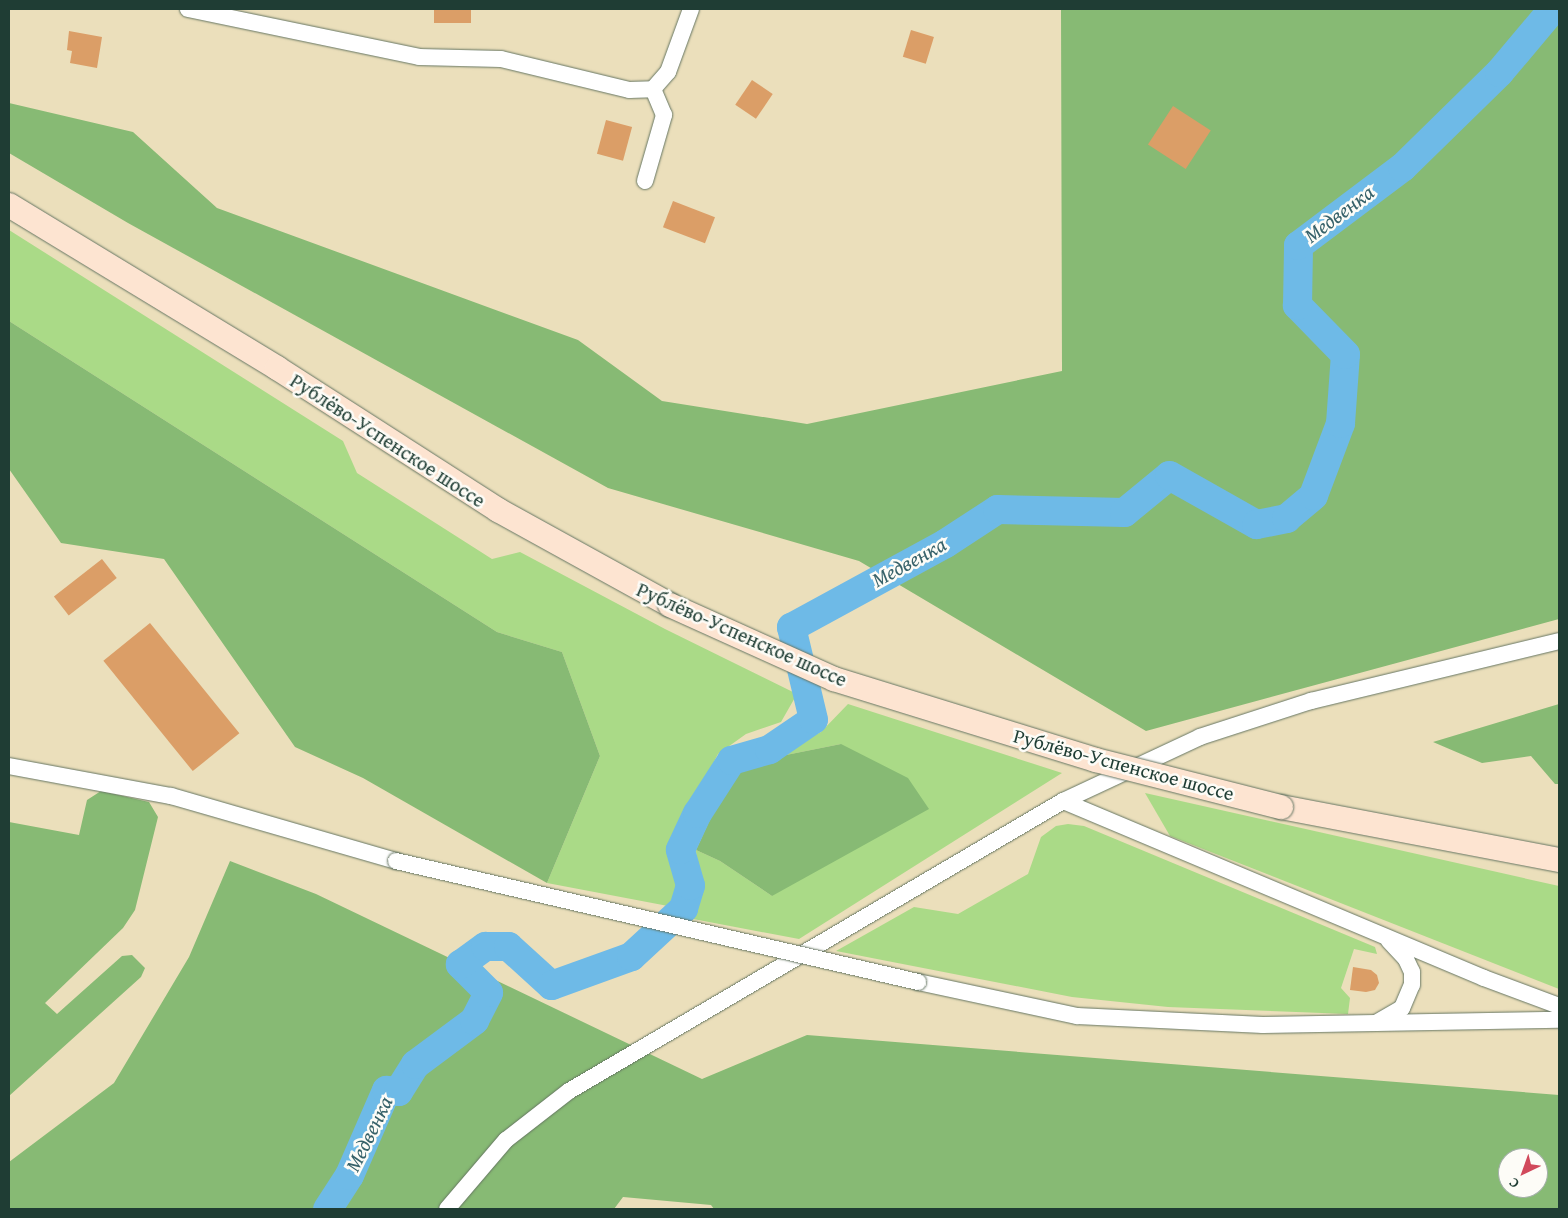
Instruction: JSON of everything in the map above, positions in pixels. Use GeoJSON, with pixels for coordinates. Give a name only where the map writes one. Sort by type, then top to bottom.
{"type":"FeatureCollection","features":[{"type":"Feature","properties":{"kind":"main road","name":"Рублёво-Успенское шоссе"},"geometry":{"type":"LineString","coordinates":[[9,205],[277,368],[498,510],[670,605],[834,679],[1096,760],[1281,807],[1559,860]]}},
{"type":"Feature","properties":{"kind":"street"},"geometry":{"type":"LineString","coordinates":[[188,9],[419,57],[501,58],[629,90],[653,89],[668,72],[691,9]]}},
{"type":"Feature","properties":{"kind":"street"},"geometry":{"type":"LineString","coordinates":[[645,181],[664,115],[653,89]]}},
{"type":"Feature","properties":{"kind":"street"},"geometry":{"type":"LineString","coordinates":[[447,1209],[506,1140],[569,1091],[1063,801],[1200,737],[1311,701],[1559,641]]}},
{"type":"Feature","properties":{"kind":"street"},"geometry":{"type":"LineString","coordinates":[[9,766],[171,796],[396,861],[918,982],[1077,1016],[1263,1025],[1369,1025],[1559,1020]]}},
{"type":"Feature","properties":{"kind":"street"},"geometry":{"type":"LineString","coordinates":[[1063,801],[1559,1006]]}},
{"type":"Feature","properties":{"kind":"street"},"geometry":{"type":"LineString","coordinates":[[1369,1025],[1402,1008],[1412,984],[1412,972],[1406,959],[1397,947],[1379,933]]}},
{"type":"Feature","properties":{"kind":"green space"},"geometry":{"type":"Polygon","coordinates":[[[1061,9],[1559,9],[1559,619],[1146,731],[859,561],[608,488],[128,223],[9,153],[9,103],[133,132],[217,208],[578,340],[662,401],[807,424],[1062,371],[1061,9]]]}},
{"type":"Feature","properties":{"kind":"green space"},"geometry":{"type":"Polygon","coordinates":[[[9,230],[343,441],[357,473],[492,559],[520,552],[665,629],[797,694],[781,722],[746,734],[718,754],[670,847],[678,888],[668,906],[547,883],[600,756],[562,652],[497,632],[9,321],[9,230]]]}},
{"type":"Feature","properties":{"kind":"green space"},"geometry":{"type":"Polygon","coordinates":[[[9,321],[497,632],[562,652],[600,756],[547,883],[363,778],[295,747],[164,559],[61,543],[9,469],[9,321]]]}},
{"type":"Feature","properties":{"kind":"green space"},"geometry":{"type":"Polygon","coordinates":[[[848,704],[1062,773],[799,939],[688,918],[698,890],[696,850],[720,861],[772,896],[841,744],[766,759],[821,732],[848,704]]]}},
{"type":"Feature","properties":{"kind":"green space"},"geometry":{"type":"Polygon","coordinates":[[[1559,704],[1559,784],[1555,784],[1531,756],[1482,763],[1433,742],[1559,704]]]}},
{"type":"Feature","properties":{"kind":"green space"},"geometry":{"type":"Polygon","coordinates":[[[841,744],[908,778],[929,809],[772,896],[720,861],[696,850],[731,773],[766,759],[841,744]]]}},
{"type":"Feature","properties":{"kind":"green space"},"geometry":{"type":"Polygon","coordinates":[[[101,791],[149,802],[158,817],[135,910],[123,928],[45,1003],[57,1014],[122,956],[132,955],[145,968],[141,977],[9,1096],[9,822],[79,835],[87,800],[101,791]]]}},
{"type":"Feature","properties":{"kind":"green space"},"geometry":{"type":"Polygon","coordinates":[[[1145,793],[1559,886],[1559,989],[1170,836],[1145,793]]]}},
{"type":"Feature","properties":{"kind":"green space"},"geometry":{"type":"Polygon","coordinates":[[[1068,824],[1084,826],[1375,947],[1377,954],[1354,949],[1341,988],[1350,998],[1348,1014],[1168,1007],[1072,997],[836,951],[914,907],[958,914],[1028,874],[1041,837],[1056,826],[1068,824]]]}},
{"type":"Feature","properties":{"kind":"green space"},"geometry":{"type":"Polygon","coordinates":[[[230,861],[316,894],[702,1079],[807,1035],[1559,1095],[1559,1209],[714,1209],[711,1205],[623,1197],[614,1209],[9,1209],[9,1162],[114,1083],[189,957],[230,861]]]}},
{"type":"Feature","properties":{"kind":"building"},"geometry":{"type":"Polygon","coordinates":[[[434,9],[471,9],[471,23],[434,23],[434,9]]]}},
{"type":"Feature","properties":{"kind":"building"},"geometry":{"type":"Polygon","coordinates":[[[911,30],[934,37],[926,64],[903,57],[911,30]]]}},
{"type":"Feature","properties":{"kind":"building"},"geometry":{"type":"Polygon","coordinates":[[[69,31],[102,37],[97,68],[70,63],[72,51],[67,50],[69,31]]]}},
{"type":"Feature","properties":{"kind":"building"},"geometry":{"type":"Polygon","coordinates":[[[752,80],[773,94],[756,119],[735,105],[752,80]]]}},
{"type":"Feature","properties":{"kind":"building"},"geometry":{"type":"Polygon","coordinates":[[[1173,106],[1211,131],[1186,169],[1148,145],[1173,106]]]}},
{"type":"Feature","properties":{"kind":"building"},"geometry":{"type":"Polygon","coordinates":[[[606,120],[632,127],[623,161],[597,154],[606,120]]]}},
{"type":"Feature","properties":{"kind":"building"},"geometry":{"type":"Polygon","coordinates":[[[673,201],[715,217],[705,243],[663,227],[673,201]]]}},
{"type":"Feature","properties":{"kind":"building"},"geometry":{"type":"Polygon","coordinates":[[[102,559],[117,578],[69,615],[54,597],[102,559]]]}},
{"type":"Feature","properties":{"kind":"building"},"geometry":{"type":"Polygon","coordinates":[[[150,623],[239,733],[193,771],[103,661],[150,623]]]}},
{"type":"Feature","properties":{"kind":"building"},"geometry":{"type":"Polygon","coordinates":[[[1353,967],[1371,970],[1377,975],[1379,983],[1375,990],[1366,992],[1350,990],[1353,967]]]}},
{"type":"Feature","properties":{"kind":"waterway","name":"Медвенка"},"geometry":{"type":"LineString","coordinates":[[327,1209],[349,1175],[386,1090],[398,1091],[415,1064],[474,1020],[488,992],[460,964],[485,946],[508,946],[551,985],[631,956],[683,908],[690,885],[680,849],[697,813],[731,760],[769,749],[813,719],[791,627],[945,543],[997,509],[1124,512],[1169,475],[1256,524],[1286,518],[1313,495],[1340,423],[1345,354],[1297,305],[1298,245],[1402,167],[1499,72],[1552,9]]}}]}
